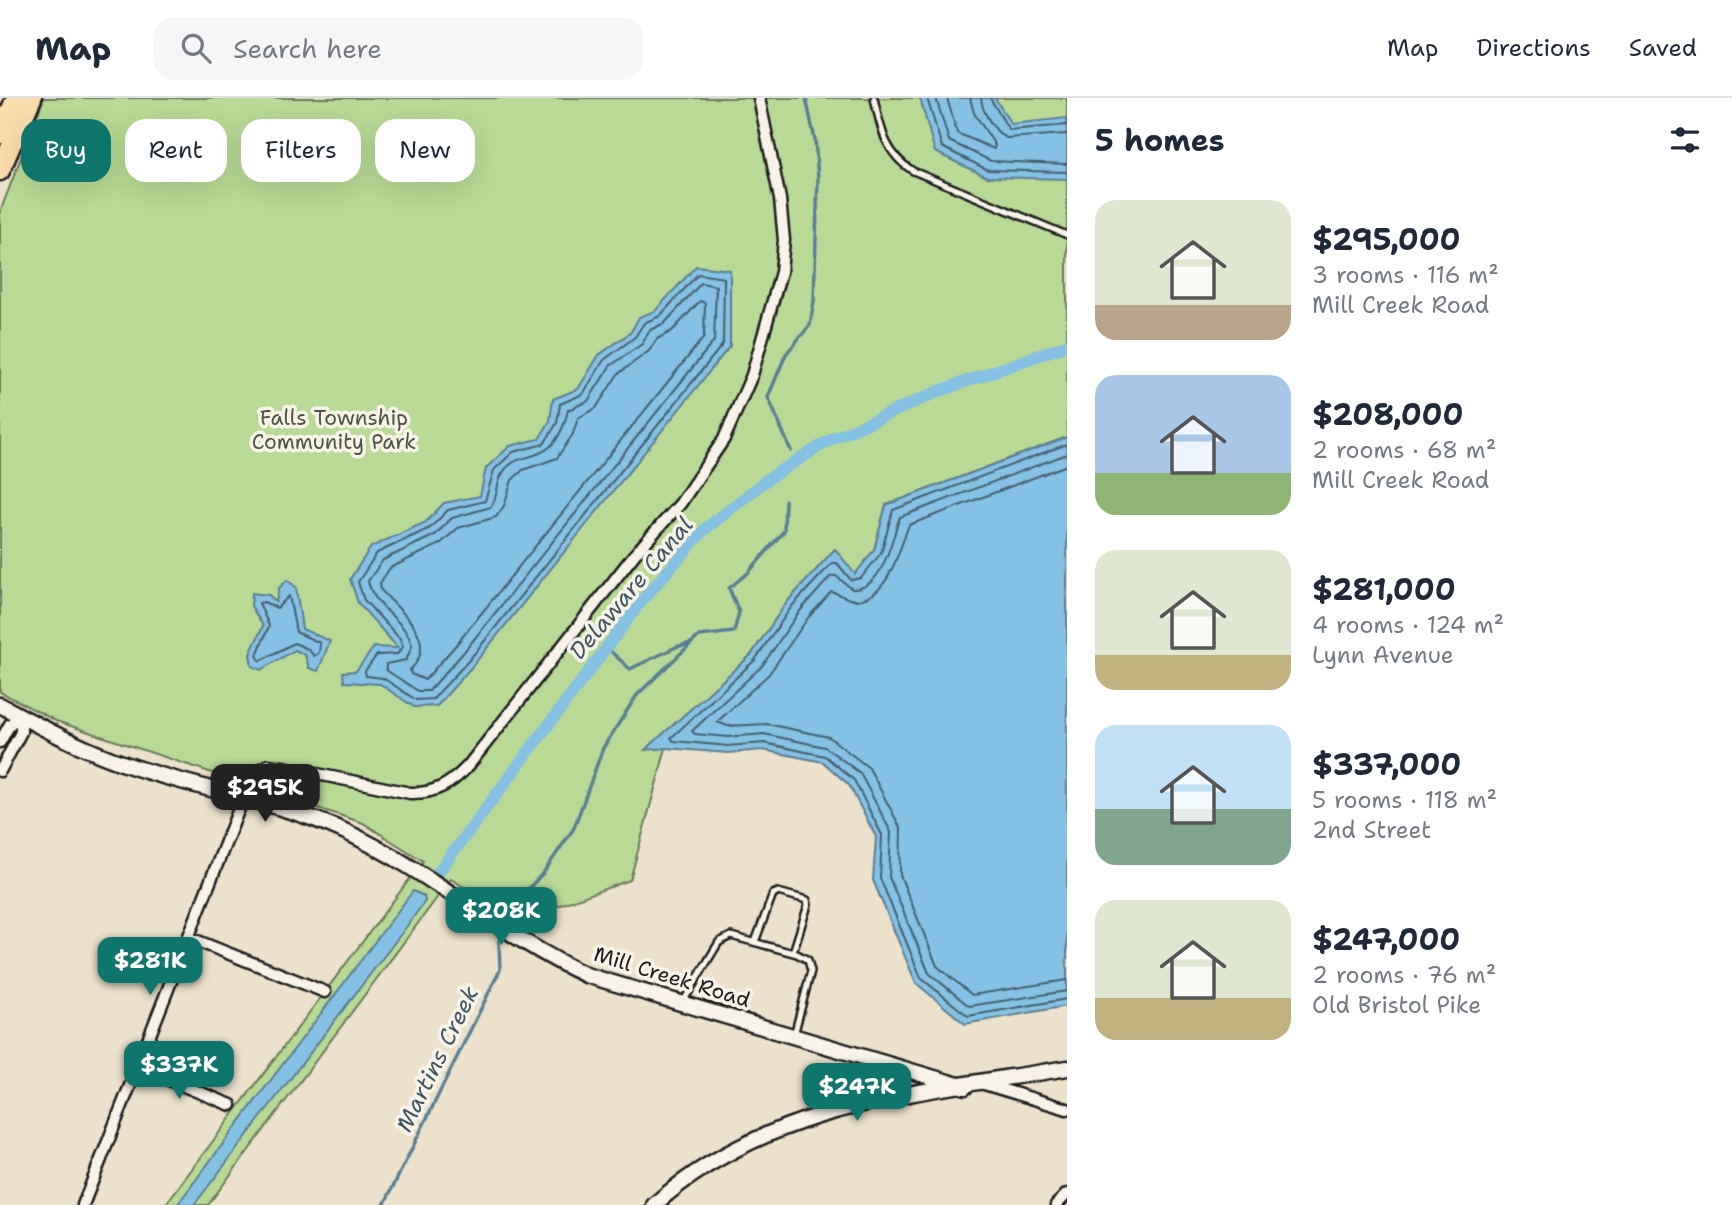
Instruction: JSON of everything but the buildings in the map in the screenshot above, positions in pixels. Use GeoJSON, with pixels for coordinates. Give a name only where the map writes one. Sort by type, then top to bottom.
{"type":"FeatureCollection","features":[{"type":"Feature","properties":{"kind":"highway"},"geometry":{"type":"LineString","coordinates":[[0,134],[16,98]]}},
{"type":"Feature","properties":{"kind":"highway"},"geometry":{"type":"LineString","coordinates":[[0,171],[32,98]]}},
{"type":"Feature","properties":{"kind":"highway"},"geometry":{"type":"LineString","coordinates":[[0,183],[24,117]]}},
{"type":"Feature","properties":{"kind":"main road","name":"Mill Creek Road"},"geometry":{"type":"LineString","coordinates":[[0,705],[103,757],[315,820],[357,837],[527,943],[586,975],[965,1087]]}},
{"type":"Feature","properties":{"kind":"main road"},"geometry":{"type":"LineString","coordinates":[[654,1205],[714,1159],[775,1129],[857,1104],[1067,1068]]}},
{"type":"Feature","properties":{"kind":"street"},"geometry":{"type":"LineString","coordinates":[[83,1205],[253,773],[268,765],[410,793],[424,793],[447,785],[468,766],[497,732],[634,555],[700,478],[724,439],[752,375],[781,272],[784,240],[780,199],[759,98]]}},
{"type":"Feature","properties":{"kind":"street"},"geometry":{"type":"LineString","coordinates":[[0,742],[9,724],[21,716]]}},
{"type":"Feature","properties":{"kind":"street"},"geometry":{"type":"LineString","coordinates":[[0,771],[21,732],[21,716]]}},
{"type":"Feature","properties":{"kind":"street"},"geometry":{"type":"LineString","coordinates":[[190,938],[325,992]]}},
{"type":"Feature","properties":{"kind":"street"},"geometry":{"type":"LineString","coordinates":[[139,1068],[231,1105]]}},
{"type":"Feature","properties":{"kind":"street"},"geometry":{"type":"LineString","coordinates":[[984,1083],[1067,1109]]}},
{"type":"Feature","properties":{"kind":"street"},"geometry":{"type":"LineString","coordinates":[[1056,1205],[1067,1194]]}},
{"type":"Feature","properties":{"kind":"lane"},"geometry":{"type":"LineString","coordinates":[[874,98],[882,133],[898,162],[913,171],[1067,235]]}},
{"type":"Feature","properties":{"kind":"lane"},"geometry":{"type":"LineString","coordinates":[[755,942],[773,894],[778,891],[807,900],[808,905],[793,952]]}},
{"type":"Feature","properties":{"kind":"lane"},"geometry":{"type":"LineString","coordinates":[[682,1003],[719,942],[731,936],[793,952],[808,960],[811,971],[794,1035]]}},
{"type":"Feature","properties":{"kind":"green space","name":"Falls Township Community Park"},"geometry":{"type":"Polygon","coordinates":[[[44,98],[1067,98],[1067,437],[886,505],[874,550],[855,575],[835,549],[787,602],[751,655],[647,749],[666,748],[630,880],[518,920],[451,879],[208,1205],[165,1205],[423,861],[363,823],[56,721],[0,692],[0,212],[21,158],[21,182],[111,182],[111,119],[36,119],[44,98]]]}},
{"type":"Feature","properties":{"kind":"water"},"geometry":{"type":"Polygon","coordinates":[[[920,98],[995,98],[1011,124],[1067,118],[1067,179],[987,177],[935,152],[920,98]]]}},
{"type":"Feature","properties":{"kind":"water"},"geometry":{"type":"Polygon","coordinates":[[[696,266],[730,270],[730,346],[475,663],[437,706],[414,707],[380,684],[344,682],[343,672],[356,671],[374,647],[398,648],[358,603],[350,579],[371,547],[426,522],[444,503],[480,496],[486,468],[510,446],[539,439],[550,421],[553,399],[578,389],[599,355],[631,332],[639,317],[655,311],[696,266]]]}},
{"type":"Feature","properties":{"kind":"water"},"geometry":{"type":"Polygon","coordinates":[[[1067,437],[1067,1006],[965,1024],[916,983],[873,880],[876,837],[849,785],[823,762],[763,750],[728,753],[666,748],[645,750],[751,655],[787,602],[835,549],[855,574],[874,550],[886,505],[1067,437]]]}},
{"type":"Feature","properties":{"kind":"water"},"geometry":{"type":"Polygon","coordinates":[[[287,580],[296,587],[302,629],[330,641],[318,671],[309,668],[305,655],[295,650],[261,670],[252,666],[250,654],[263,626],[251,606],[252,593],[269,595],[276,602],[279,588],[287,580]]]}},
{"type":"Feature","properties":{"kind":"water"},"geometry":{"type":"Polygon","coordinates":[[[413,891],[424,896],[425,901],[404,930],[194,1205],[177,1205],[413,891]]]}},
{"type":"Feature","properties":{"kind":"waterway","name":"Martins Creek"},"geometry":{"type":"LineString","coordinates":[[791,451],[768,397],[786,354],[810,325],[814,301],[818,178],[815,140],[806,98]]}},
{"type":"Feature","properties":{"kind":"waterway","name":"Delaware Canal"},"geometry":{"type":"LineString","coordinates":[[439,871],[643,599],[704,530],[769,478],[830,440],[937,392],[1067,345]]}},
{"type":"Feature","properties":{"kind":"waterway","name":"Martins Creek"},"geometry":{"type":"LineString","coordinates":[[506,923],[515,903],[544,872],[574,828],[603,748],[637,695],[699,636],[734,632],[739,612],[729,588],[748,573],[784,531],[785,500]]}},
{"type":"Feature","properties":{"kind":"waterway"},"geometry":{"type":"LineString","coordinates":[[606,647],[630,669],[676,647],[691,643]]}},
{"type":"Feature","properties":{"kind":"waterway","name":"Martins Creek"},"geometry":{"type":"LineString","coordinates":[[384,1205],[500,970],[499,941],[502,934]]}}]}
